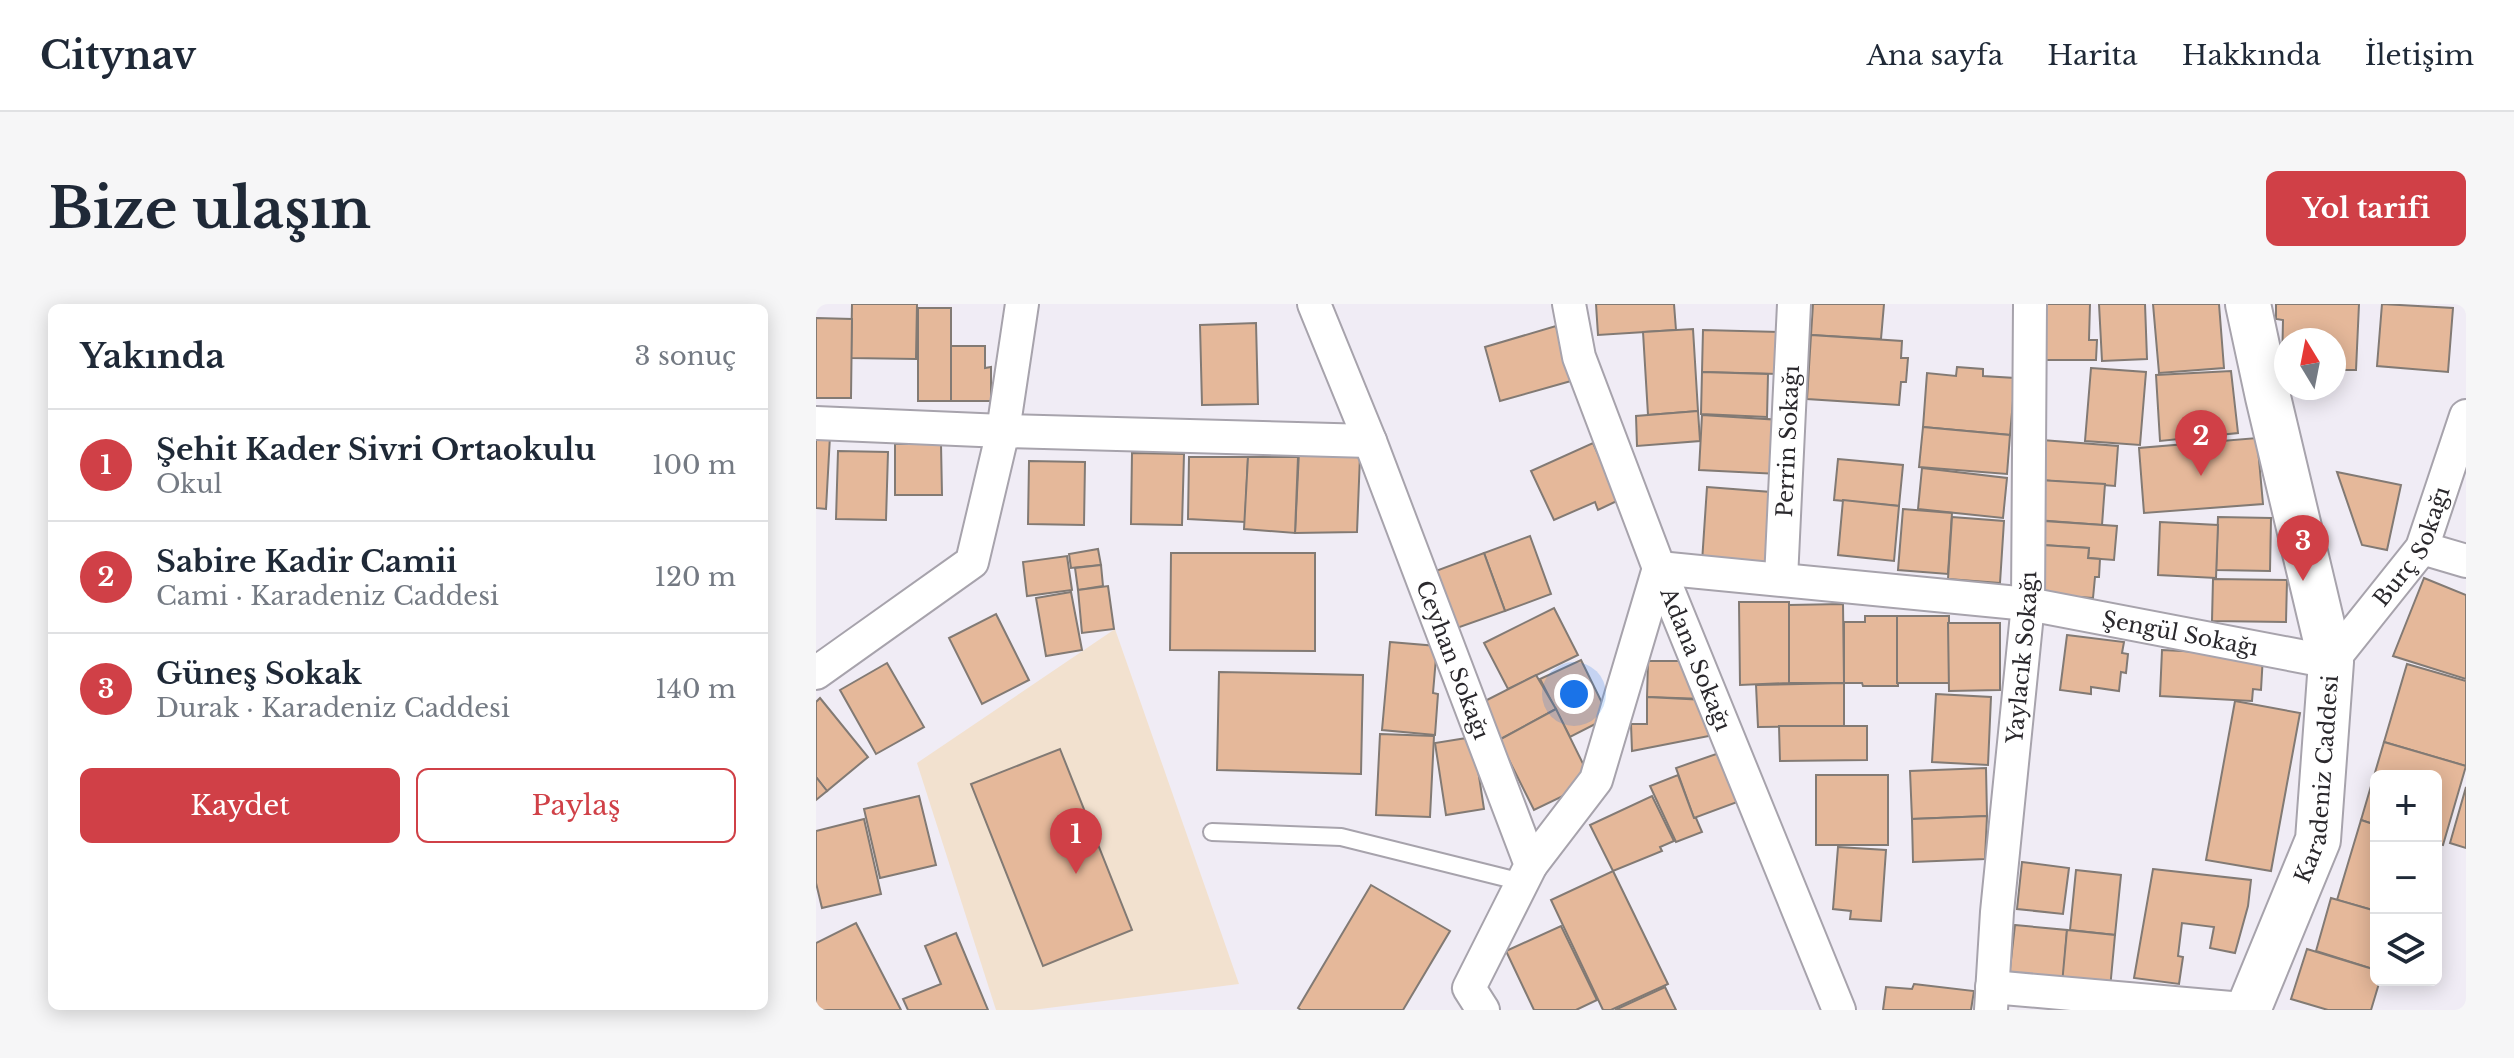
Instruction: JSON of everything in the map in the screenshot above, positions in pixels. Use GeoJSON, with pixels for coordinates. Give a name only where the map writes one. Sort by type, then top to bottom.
{"type":"FeatureCollection","features":[{"type":"Feature","properties":{"kind":"main road","name":"Karadeniz Caddesi"},"geometry":{"type":"LineString","coordinates":[[2248,304],[2331,662],[2318,840],[2250,1009]]}},
{"type":"Feature","properties":{"kind":"street"},"geometry":{"type":"LineString","coordinates":[[816,673],[972,562],[1003,431],[1022,304]]}},
{"type":"Feature","properties":{"kind":"street","name":"Ceyhan Sokağı"},"geometry":{"type":"LineString","coordinates":[[1314,304],[1370,441],[1526,874]]}},
{"type":"Feature","properties":{"kind":"street","name":"Adana Sokağı"},"geometry":{"type":"LineString","coordinates":[[1569,304],[1579,357],[1659,568],[1839,1010]]}},
{"type":"Feature","properties":{"kind":"street","name":"Perrin Sokağı"},"geometry":{"type":"LineString","coordinates":[[1781,579],[1794,304]]}},
{"type":"Feature","properties":{"kind":"street","name":"Yaylacık Sokağı"},"geometry":{"type":"LineString","coordinates":[[1991,998],[2028,604],[2030,304]]}},
{"type":"Feature","properties":{"kind":"street","name":"Burç Sokağı"},"geometry":{"type":"LineString","coordinates":[[2331,662],[2422,548],[2466,416]]}},
{"type":"Feature","properties":{"kind":"street"},"geometry":{"type":"LineString","coordinates":[[816,423],[1370,441]]}},
{"type":"Feature","properties":{"kind":"street"},"geometry":{"type":"LineString","coordinates":[[2422,548],[2466,561]]}},
{"type":"Feature","properties":{"kind":"street"},"geometry":{"type":"LineString","coordinates":[[1469,1003],[1526,874],[1596,780],[1659,568]]}},
{"type":"Feature","properties":{"kind":"street","name":"Şengül Sokağı"},"geometry":{"type":"LineString","coordinates":[[1659,568],[2028,604],[2331,662]]}},
{"type":"Feature","properties":{"kind":"street"},"geometry":{"type":"LineString","coordinates":[[1991,998],[2250,1009]]}},
{"type":"Feature","properties":{"kind":"lane"},"geometry":{"type":"LineString","coordinates":[[1212,832],[1341,837],[1526,874]]}},
{"type":"Feature","properties":{"kind":"shaded area"},"geometry":{"type":"Polygon","coordinates":[[[1115,629],[1239,984],[1032,1010],[996,1010],[917,763],[1115,629]]]}},
{"type":"Feature","properties":{"kind":"building"},"geometry":{"type":"Polygon","coordinates":[[[852,304],[917,304],[916,359],[851,358],[852,304]]]}},
{"type":"Feature","properties":{"kind":"building"},"geometry":{"type":"Polygon","coordinates":[[[1596,304],[1674,304],[1676,330],[1598,335],[1596,304]]]}},
{"type":"Feature","properties":{"kind":"building"},"geometry":{"type":"Polygon","coordinates":[[[1813,304],[1884,304],[1881,339],[1811,335],[1813,304]]]}},
{"type":"Feature","properties":{"kind":"building"},"geometry":{"type":"Polygon","coordinates":[[[2044,304],[2090,304],[2089,340],[2097,340],[2096,360],[2043,360],[2044,304]]]}},
{"type":"Feature","properties":{"kind":"building"},"geometry":{"type":"Polygon","coordinates":[[[2099,304],[2145,304],[2147,359],[2102,361],[2099,304]]]}},
{"type":"Feature","properties":{"kind":"building"},"geometry":{"type":"Polygon","coordinates":[[[2153,304],[2219,304],[2224,368],[2159,373],[2153,304]]]}},
{"type":"Feature","properties":{"kind":"building"},"geometry":{"type":"Polygon","coordinates":[[[2276,304],[2359,304],[2356,370],[2346,370],[2346,328],[2283,328],[2283,320],[2276,319],[2276,304]]]}},
{"type":"Feature","properties":{"kind":"building"},"geometry":{"type":"Polygon","coordinates":[[[2382,304],[2453,308],[2448,372],[2377,366],[2382,304]]]}},
{"type":"Feature","properties":{"kind":"building"},"geometry":{"type":"Polygon","coordinates":[[[918,308],[951,308],[951,401],[918,401],[918,308]]]}},
{"type":"Feature","properties":{"kind":"building"},"geometry":{"type":"Polygon","coordinates":[[[816,318],[852,319],[851,398],[816,398],[816,318]]]}},
{"type":"Feature","properties":{"kind":"building"},"geometry":{"type":"Polygon","coordinates":[[[1256,323],[1258,404],[1202,405],[1200,325],[1256,323]]]}},
{"type":"Feature","properties":{"kind":"building"},"geometry":{"type":"Polygon","coordinates":[[[1556,326],[1571,381],[1500,401],[1485,347],[1556,326]]]}},
{"type":"Feature","properties":{"kind":"building"},"geometry":{"type":"Polygon","coordinates":[[[1693,329],[1698,411],[1648,415],[1643,332],[1693,329]]]}},
{"type":"Feature","properties":{"kind":"building"},"geometry":{"type":"Polygon","coordinates":[[[1703,330],[1780,332],[1779,374],[1702,372],[1703,330]]]}},
{"type":"Feature","properties":{"kind":"building"},"geometry":{"type":"Polygon","coordinates":[[[1811,335],[1902,341],[1901,358],[1908,358],[1906,382],[1901,382],[1899,405],[1807,399],[1811,335]]]}},
{"type":"Feature","properties":{"kind":"building"},"geometry":{"type":"Polygon","coordinates":[[[951,346],[985,346],[985,368],[991,367],[991,401],[951,401],[951,346]]]}},
{"type":"Feature","properties":{"kind":"building"},"geometry":{"type":"Polygon","coordinates":[[[1957,367],[1983,369],[1983,376],[2015,378],[2010,435],[1923,427],[1927,373],[1956,376],[1957,367]]]}},
{"type":"Feature","properties":{"kind":"building"},"geometry":{"type":"Polygon","coordinates":[[[2091,368],[2146,372],[2140,445],[2085,441],[2091,368]]]}},
{"type":"Feature","properties":{"kind":"building"},"geometry":{"type":"Polygon","coordinates":[[[2231,371],[2238,433],[2160,441],[2156,375],[2231,371]]]}},
{"type":"Feature","properties":{"kind":"building"},"geometry":{"type":"Polygon","coordinates":[[[1702,372],[1768,374],[1767,417],[1701,414],[1702,372]]]}},
{"type":"Feature","properties":{"kind":"building"},"geometry":{"type":"Polygon","coordinates":[[[1698,411],[1700,441],[1637,446],[1636,416],[1698,411]]]}},
{"type":"Feature","properties":{"kind":"building"},"geometry":{"type":"Polygon","coordinates":[[[1702,415],[1782,420],[1779,474],[1699,470],[1702,415]]]}},
{"type":"Feature","properties":{"kind":"building"},"geometry":{"type":"Polygon","coordinates":[[[1923,427],[2010,435],[2007,474],[1919,467],[1923,427]]]}},
{"type":"Feature","properties":{"kind":"building"},"geometry":{"type":"Polygon","coordinates":[[[816,436],[830,436],[826,509],[816,508],[816,436]]]}},
{"type":"Feature","properties":{"kind":"building"},"geometry":{"type":"Polygon","coordinates":[[[2257,438],[2263,504],[2144,513],[2139,448],[2257,438]]]}},
{"type":"Feature","properties":{"kind":"building"},"geometry":{"type":"Polygon","coordinates":[[[2042,440],[2118,446],[2115,486],[2039,480],[2042,440]]]}},
{"type":"Feature","properties":{"kind":"building"},"geometry":{"type":"Polygon","coordinates":[[[1593,443],[1619,500],[1598,510],[1595,502],[1554,520],[1531,471],[1593,443]]]}},
{"type":"Feature","properties":{"kind":"building"},"geometry":{"type":"Polygon","coordinates":[[[895,444],[941,444],[942,495],[895,495],[895,444]]]}},
{"type":"Feature","properties":{"kind":"building"},"geometry":{"type":"Polygon","coordinates":[[[838,451],[888,452],[886,520],[836,519],[838,451]]]}},
{"type":"Feature","properties":{"kind":"building"},"geometry":{"type":"Polygon","coordinates":[[[1299,452],[1360,456],[1357,532],[1295,533],[1299,452]]]}},
{"type":"Feature","properties":{"kind":"building"},"geometry":{"type":"Polygon","coordinates":[[[1132,453],[1184,454],[1182,525],[1131,524],[1132,453]]]}},
{"type":"Feature","properties":{"kind":"building"},"geometry":{"type":"Polygon","coordinates":[[[1189,457],[1248,457],[1245,522],[1188,519],[1189,457]]]}},
{"type":"Feature","properties":{"kind":"building"},"geometry":{"type":"Polygon","coordinates":[[[1248,457],[1298,457],[1295,533],[1244,529],[1248,457]]]}},
{"type":"Feature","properties":{"kind":"building"},"geometry":{"type":"Polygon","coordinates":[[[1838,459],[1903,465],[1899,506],[1834,500],[1838,459]]]}},
{"type":"Feature","properties":{"kind":"building"},"geometry":{"type":"Polygon","coordinates":[[[1029,461],[1085,462],[1084,525],[1028,524],[1029,461]]]}},
{"type":"Feature","properties":{"kind":"building"},"geometry":{"type":"Polygon","coordinates":[[[1922,468],[2007,478],[2003,518],[1918,509],[1922,468]]]}},
{"type":"Feature","properties":{"kind":"building"},"geometry":{"type":"Polygon","coordinates":[[[2337,472],[2401,485],[2387,550],[2362,545],[2337,472]]]}},
{"type":"Feature","properties":{"kind":"building"},"geometry":{"type":"Polygon","coordinates":[[[2039,480],[2105,484],[2102,525],[2036,520],[2039,480]]]}},
{"type":"Feature","properties":{"kind":"building"},"geometry":{"type":"Polygon","coordinates":[[[1707,487],[1771,492],[1766,567],[1702,562],[1707,487]]]}},
{"type":"Feature","properties":{"kind":"building"},"geometry":{"type":"Polygon","coordinates":[[[1843,500],[1899,506],[1894,561],[1838,555],[1843,500]]]}},
{"type":"Feature","properties":{"kind":"building"},"geometry":{"type":"Polygon","coordinates":[[[1903,509],[1952,513],[1948,574],[1898,570],[1903,509]]]}},
{"type":"Feature","properties":{"kind":"building"},"geometry":{"type":"Polygon","coordinates":[[[1952,517],[2004,521],[2000,583],[1948,579],[1952,517]]]}},
{"type":"Feature","properties":{"kind":"building"},"geometry":{"type":"Polygon","coordinates":[[[2218,517],[2271,518],[2270,571],[2216,570],[2218,517]]]}},
{"type":"Feature","properties":{"kind":"building"},"geometry":{"type":"Polygon","coordinates":[[[2044,521],[2117,526],[2114,560],[2088,558],[2089,548],[2042,545],[2044,521]]]}},
{"type":"Feature","properties":{"kind":"building"},"geometry":{"type":"Polygon","coordinates":[[[2160,522],[2218,525],[2216,578],[2158,575],[2160,522]]]}},
{"type":"Feature","properties":{"kind":"building"},"geometry":{"type":"Polygon","coordinates":[[[1530,536],[1551,594],[1505,611],[1484,553],[1530,536]]]}},
{"type":"Feature","properties":{"kind":"building"},"geometry":{"type":"Polygon","coordinates":[[[2042,545],[2089,548],[2088,558],[2100,559],[2093,598],[2080,597],[2079,604],[2038,594],[2042,545]]]}},
{"type":"Feature","properties":{"kind":"building"},"geometry":{"type":"Polygon","coordinates":[[[1098,549],[1101,565],[1071,568],[1069,554],[1098,549]]]}},
{"type":"Feature","properties":{"kind":"building"},"geometry":{"type":"Polygon","coordinates":[[[1171,553],[1315,553],[1315,651],[1170,650],[1171,553]]]}},
{"type":"Feature","properties":{"kind":"building"},"geometry":{"type":"Polygon","coordinates":[[[1484,553],[1505,611],[1454,629],[1433,572],[1484,553]]]}},
{"type":"Feature","properties":{"kind":"building"},"geometry":{"type":"Polygon","coordinates":[[[1067,556],[1072,590],[1027,596],[1023,562],[1067,556]]]}},
{"type":"Feature","properties":{"kind":"building"},"geometry":{"type":"Polygon","coordinates":[[[1101,565],[1103,586],[1078,590],[1075,568],[1101,565]]]}},
{"type":"Feature","properties":{"kind":"building"},"geometry":{"type":"Polygon","coordinates":[[[2424,578],[2466,595],[2466,679],[2393,656],[2424,578]]]}},
{"type":"Feature","properties":{"kind":"building"},"geometry":{"type":"Polygon","coordinates":[[[2213,579],[2287,580],[2286,622],[2212,621],[2213,579]]]}},
{"type":"Feature","properties":{"kind":"building"},"geometry":{"type":"Polygon","coordinates":[[[1108,586],[1114,629],[1082,633],[1078,590],[1108,586]]]}},
{"type":"Feature","properties":{"kind":"building"},"geometry":{"type":"Polygon","coordinates":[[[1071,592],[1082,650],[1046,656],[1036,598],[1071,592]]]}},
{"type":"Feature","properties":{"kind":"building"},"geometry":{"type":"Polygon","coordinates":[[[1739,602],[1789,602],[1789,683],[1740,685],[1739,602]]]}},
{"type":"Feature","properties":{"kind":"building"},"geometry":{"type":"Polygon","coordinates":[[[1843,604],[1844,683],[1789,683],[1789,605],[1843,604]]]}},
{"type":"Feature","properties":{"kind":"building"},"geometry":{"type":"Polygon","coordinates":[[[1554,608],[1578,655],[1508,689],[1484,643],[1554,608]]]}},
{"type":"Feature","properties":{"kind":"building"},"geometry":{"type":"Polygon","coordinates":[[[996,614],[1029,680],[982,704],[949,638],[996,614]]]}},
{"type":"Feature","properties":{"kind":"building"},"geometry":{"type":"Polygon","coordinates":[[[1865,616],[1897,616],[1898,686],[1844,683],[1844,622],[1865,622],[1865,616]]]}},
{"type":"Feature","properties":{"kind":"building"},"geometry":{"type":"Polygon","coordinates":[[[1897,616],[1949,616],[1949,683],[1897,683],[1897,616]]]}},
{"type":"Feature","properties":{"kind":"building"},"geometry":{"type":"Polygon","coordinates":[[[1948,623],[2000,623],[2000,690],[1949,691],[1948,623]]]}},
{"type":"Feature","properties":{"kind":"building"},"geometry":{"type":"Polygon","coordinates":[[[2067,635],[2124,642],[2122,653],[2128,654],[2126,673],[2121,672],[2119,691],[2091,687],[2091,694],[2060,690],[2067,635]]]}},
{"type":"Feature","properties":{"kind":"building"},"geometry":{"type":"Polygon","coordinates":[[[1390,642],[1437,646],[1433,693],[1438,694],[1435,735],[1382,730],[1390,642]]]}},
{"type":"Feature","properties":{"kind":"building"},"geometry":{"type":"Polygon","coordinates":[[[2162,650],[2263,655],[2261,690],[2253,689],[2252,701],[2160,696],[2162,650]]]}},
{"type":"Feature","properties":{"kind":"building"},"geometry":{"type":"Polygon","coordinates":[[[1581,660],[1609,717],[1570,737],[1540,679],[1581,660]]]}},
{"type":"Feature","properties":{"kind":"building"},"geometry":{"type":"Polygon","coordinates":[[[1648,661],[1688,661],[1705,699],[1647,697],[1648,661]]]}},
{"type":"Feature","properties":{"kind":"building"},"geometry":{"type":"Polygon","coordinates":[[[887,663],[924,727],[876,754],[840,690],[887,663]]]}},
{"type":"Feature","properties":{"kind":"building"},"geometry":{"type":"Polygon","coordinates":[[[2407,664],[2466,681],[2466,766],[2384,742],[2407,664]]]}},
{"type":"Feature","properties":{"kind":"building"},"geometry":{"type":"Polygon","coordinates":[[[1219,672],[1363,675],[1361,774],[1217,770],[1219,672]]]}},
{"type":"Feature","properties":{"kind":"building"},"geometry":{"type":"Polygon","coordinates":[[[1536,675],[1556,709],[1499,740],[1481,703],[1536,675]]]}},
{"type":"Feature","properties":{"kind":"building"},"geometry":{"type":"Polygon","coordinates":[[[1844,683],[1844,726],[1758,727],[1756,685],[1844,683]]]}},
{"type":"Feature","properties":{"kind":"building"},"geometry":{"type":"Polygon","coordinates":[[[1936,694],[1991,697],[1988,765],[1932,762],[1936,694]]]}},
{"type":"Feature","properties":{"kind":"building"},"geometry":{"type":"Polygon","coordinates":[[[1647,697],[1706,700],[1714,735],[1632,751],[1631,724],[1647,724],[1647,697]]]}},
{"type":"Feature","properties":{"kind":"building"},"geometry":{"type":"Polygon","coordinates":[[[820,698],[868,757],[827,791],[816,777],[816,702],[820,698]]]}},
{"type":"Feature","properties":{"kind":"building"},"geometry":{"type":"Polygon","coordinates":[[[2235,701],[2300,713],[2271,871],[2206,860],[2235,701]]]}},
{"type":"Feature","properties":{"kind":"building"},"geometry":{"type":"Polygon","coordinates":[[[1556,709],[1592,782],[1534,810],[1499,740],[1556,709]]]}},
{"type":"Feature","properties":{"kind":"building"},"geometry":{"type":"Polygon","coordinates":[[[1779,726],[1867,726],[1867,760],[1780,761],[1779,726]]]}},
{"type":"Feature","properties":{"kind":"building"},"geometry":{"type":"Polygon","coordinates":[[[1380,734],[1434,736],[1430,817],[1376,815],[1380,734]]]}},
{"type":"Feature","properties":{"kind":"building"},"geometry":{"type":"Polygon","coordinates":[[[1473,737],[1484,809],[1446,815],[1435,743],[1473,737]]]}},
{"type":"Feature","properties":{"kind":"building"},"geometry":{"type":"Polygon","coordinates":[[[2384,742],[2466,766],[2443,845],[2442,770],[2376,770],[2384,742]]]}},
{"type":"Feature","properties":{"kind":"building"},"geometry":{"type":"Polygon","coordinates":[[[1060,749],[1132,930],[1043,966],[971,784],[1060,749]]]}},
{"type":"Feature","properties":{"kind":"building"},"geometry":{"type":"Polygon","coordinates":[[[1722,752],[1740,801],[1694,818],[1676,768],[1722,752]]]}},
{"type":"Feature","properties":{"kind":"building"},"geometry":{"type":"Polygon","coordinates":[[[1986,768],[1987,816],[1912,819],[1910,771],[1986,768]]]}},
{"type":"Feature","properties":{"kind":"building"},"geometry":{"type":"Polygon","coordinates":[[[1678,775],[1702,832],[1676,842],[1650,786],[1678,775]]]}},
{"type":"Feature","properties":{"kind":"building"},"geometry":{"type":"Polygon","coordinates":[[[1816,775],[1888,775],[1888,845],[1816,845],[1816,775]]]}},
{"type":"Feature","properties":{"kind":"building"},"geometry":{"type":"Polygon","coordinates":[[[816,777],[827,791],[816,800],[816,777]]]}},
{"type":"Feature","properties":{"kind":"building"},"geometry":{"type":"Polygon","coordinates":[[[2466,787],[2466,848],[2450,843],[2466,787]]]}},
{"type":"Feature","properties":{"kind":"building"},"geometry":{"type":"Polygon","coordinates":[[[2370,789],[2370,823],[2361,820],[2370,789]]]}},
{"type":"Feature","properties":{"kind":"building"},"geometry":{"type":"Polygon","coordinates":[[[919,796],[936,865],[880,878],[864,809],[919,796]]]}},
{"type":"Feature","properties":{"kind":"building"},"geometry":{"type":"Polygon","coordinates":[[[1652,796],[1674,841],[1660,847],[1662,851],[1613,871],[1590,825],[1652,796]]]}},
{"type":"Feature","properties":{"kind":"building"},"geometry":{"type":"Polygon","coordinates":[[[1987,816],[1985,859],[1913,862],[1912,819],[1987,816]]]}},
{"type":"Feature","properties":{"kind":"building"},"geometry":{"type":"Polygon","coordinates":[[[864,819],[881,894],[822,908],[816,883],[816,831],[864,819]]]}},
{"type":"Feature","properties":{"kind":"building"},"geometry":{"type":"Polygon","coordinates":[[[2361,820],[2370,823],[2370,909],[2337,900],[2361,820]]]}},
{"type":"Feature","properties":{"kind":"building"},"geometry":{"type":"Polygon","coordinates":[[[1838,847],[1886,850],[1881,921],[1850,919],[1851,911],[1833,909],[1838,847]]]}},
{"type":"Feature","properties":{"kind":"building"},"geometry":{"type":"Polygon","coordinates":[[[2022,862],[2069,868],[2063,914],[2017,909],[2022,862]]]}},
{"type":"Feature","properties":{"kind":"building"},"geometry":{"type":"Polygon","coordinates":[[[2153,869],[2251,880],[2248,906],[2235,953],[2210,948],[2214,927],[2182,923],[2178,956],[2183,957],[2179,984],[2134,978],[2153,869]]]}},
{"type":"Feature","properties":{"kind":"building"},"geometry":{"type":"Polygon","coordinates":[[[2076,870],[2121,875],[2115,935],[2070,930],[2076,870]]]}},
{"type":"Feature","properties":{"kind":"building"},"geometry":{"type":"Polygon","coordinates":[[[1613,871],[1668,984],[1611,1010],[1603,1010],[1551,900],[1613,871]]]}},
{"type":"Feature","properties":{"kind":"building"},"geometry":{"type":"Polygon","coordinates":[[[1371,885],[1450,931],[1403,1010],[1301,1010],[1298,1008],[1371,885]]]}},
{"type":"Feature","properties":{"kind":"building"},"geometry":{"type":"Polygon","coordinates":[[[2331,898],[2370,909],[2370,968],[2316,951],[2331,898]]]}},
{"type":"Feature","properties":{"kind":"building"},"geometry":{"type":"Polygon","coordinates":[[[856,923],[901,1010],[816,1010],[816,943],[856,923]]]}},
{"type":"Feature","properties":{"kind":"building"},"geometry":{"type":"Polygon","coordinates":[[[2015,925],[2067,930],[2063,982],[2009,977],[2015,925]]]}},
{"type":"Feature","properties":{"kind":"building"},"geometry":{"type":"Polygon","coordinates":[[[1561,926],[1597,1000],[1576,1010],[1534,1010],[1506,951],[1561,926]]]}},
{"type":"Feature","properties":{"kind":"building"},"geometry":{"type":"Polygon","coordinates":[[[2067,930],[2115,935],[2110,989],[2062,984],[2067,930]]]}},
{"type":"Feature","properties":{"kind":"building"},"geometry":{"type":"Polygon","coordinates":[[[956,933],[988,1010],[908,1010],[903,999],[941,984],[925,946],[956,933]]]}},
{"type":"Feature","properties":{"kind":"building"},"geometry":{"type":"Polygon","coordinates":[[[2307,949],[2370,968],[2370,986],[2378,986],[2371,1010],[2328,1010],[2291,999],[2307,949]]]}},
{"type":"Feature","properties":{"kind":"building"},"geometry":{"type":"Polygon","coordinates":[[[1914,984],[1974,991],[1971,1010],[1883,1010],[1886,987],[1912,989],[1914,984]]]}},
{"type":"Feature","properties":{"kind":"building"},"geometry":{"type":"Polygon","coordinates":[[[1665,987],[1676,1010],[1615,1010],[1665,987]]]}},
{"type":"Feature","properties":{"kind":"place","name":"Sabire Kadir Camii"},"geometry":{"type":"Point","coordinates":[2201,476]}},
{"type":"Feature","properties":{"kind":"place","name":"Güneş Sokak"},"geometry":{"type":"Point","coordinates":[2303,581]}},
{"type":"Feature","properties":{"kind":"place","name":"Şehit Kader Sivri Ortaokulu"},"geometry":{"type":"Point","coordinates":[1076,874]}}]}
